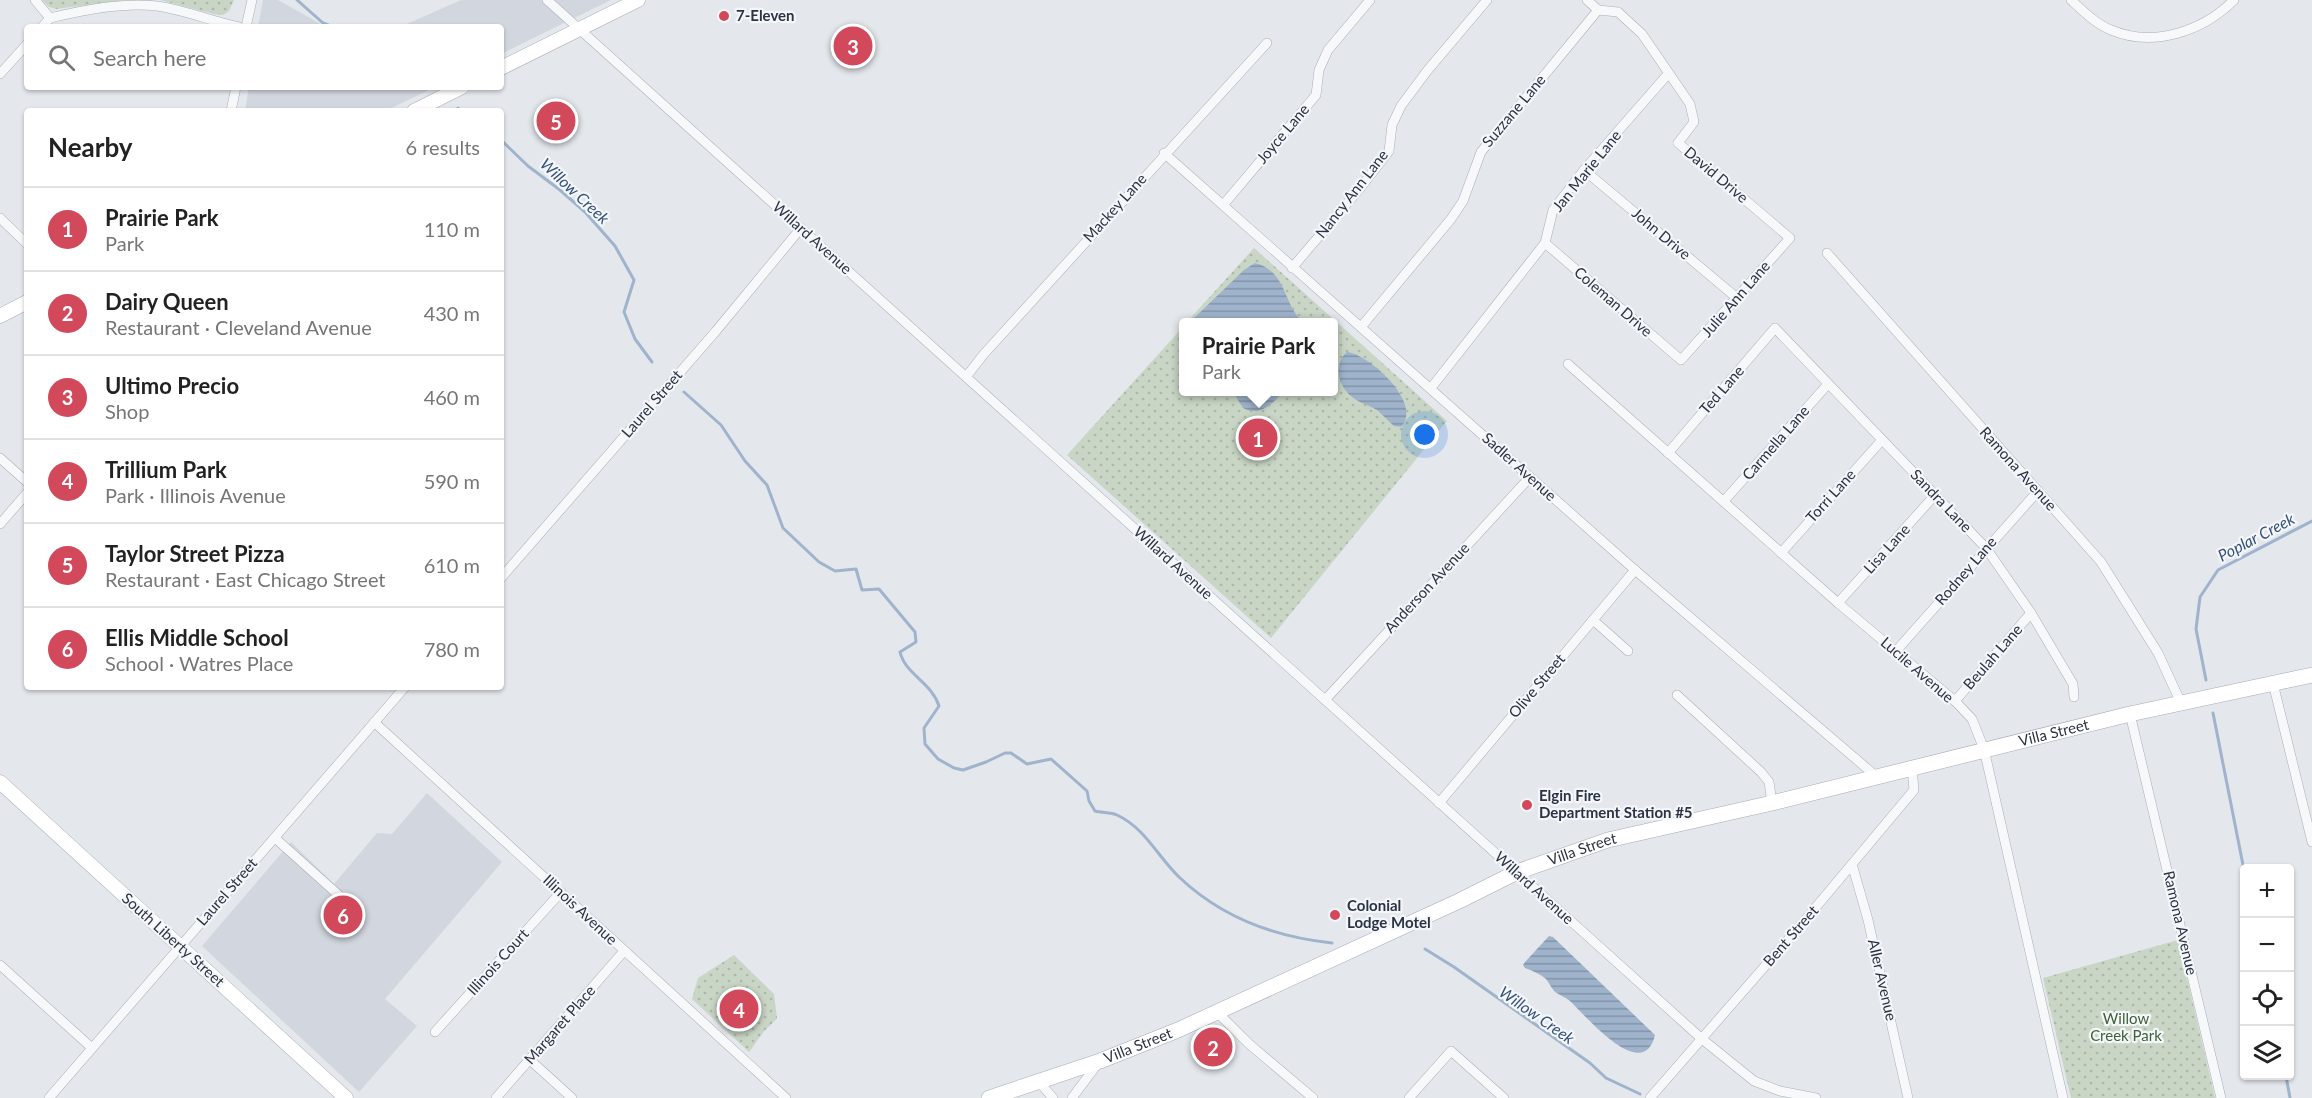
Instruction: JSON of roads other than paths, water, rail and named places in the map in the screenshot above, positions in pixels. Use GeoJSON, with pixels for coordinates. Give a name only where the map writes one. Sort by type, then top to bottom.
{"type":"FeatureCollection","features":[{"type":"Feature","properties":{"kind":"main road"},"geometry":{"type":"LineString","coordinates":[[504,67],[638,0]]}},
{"type":"Feature","properties":{"kind":"main road"},"geometry":{"type":"LineString","coordinates":[[420,108],[456,90]]}},
{"type":"Feature","properties":{"kind":"main road"},"geometry":{"type":"LineString","coordinates":[[0,316],[24,304]]}},
{"type":"Feature","properties":{"kind":"main road","name":"Villa Street"},"geometry":{"type":"LineString","coordinates":[[989,1098],[1100,1060],[1218,1013],[1517,872],[1608,840],[1652,828],[1772,803],[2130,714],[2312,675]]}},
{"type":"Feature","properties":{"kind":"main road","name":"South Liberty Street"},"geometry":{"type":"LineString","coordinates":[[0,782],[346,1098]]}},
{"type":"Feature","properties":{"kind":"street"},"geometry":{"type":"LineString","coordinates":[[35,0],[50,18]]}},
{"type":"Feature","properties":{"kind":"street"},"geometry":{"type":"LineString","coordinates":[[247,24],[252,0]]}},
{"type":"Feature","properties":{"kind":"street","name":"Willard Avenue"},"geometry":{"type":"LineString","coordinates":[[547,0],[1702,1039],[1754,1080],[1780,1091],[1816,1098]]}},
{"type":"Feature","properties":{"kind":"street","name":"Joyce Lane"},"geometry":{"type":"LineString","coordinates":[[1224,204],[1316,95],[1319,70],[1328,50],[1370,0]]}},
{"type":"Feature","properties":{"kind":"street","name":"Nancy Ann Lane"},"geometry":{"type":"LineString","coordinates":[[1292,268],[1389,151],[1392,125],[1401,106],[1427,70],[1487,0]]}},
{"type":"Feature","properties":{"kind":"street"},"geometry":{"type":"LineString","coordinates":[[1587,0],[1598,10],[1618,12],[1626,19],[1642,34],[1668,74]]}},
{"type":"Feature","properties":{"kind":"street"},"geometry":{"type":"LineString","coordinates":[[2074,1],[2097,22],[2111,30],[2129,36],[2161,37],[2196,26],[2216,16],[2234,0]]}},
{"type":"Feature","properties":{"kind":"street"},"geometry":{"type":"LineString","coordinates":[[45,24],[50,18],[100,9],[148,6],[170,9],[228,24]]}},
{"type":"Feature","properties":{"kind":"street","name":"Suzzane Lane"},"geometry":{"type":"LineString","coordinates":[[1361,327],[1451,219],[1463,201],[1480,152],[1598,10]]}},
{"type":"Feature","properties":{"kind":"street","name":"Mackey Lane"},"geometry":{"type":"LineString","coordinates":[[966,377],[982,356],[1164,153],[1267,43]]}},
{"type":"Feature","properties":{"kind":"street"},"geometry":{"type":"LineString","coordinates":[[0,74],[24,47]]}},
{"type":"Feature","properties":{"kind":"street","name":"Jan Marie Lane"},"geometry":{"type":"LineString","coordinates":[[1431,388],[1545,243],[1553,210],[1584,170],[1668,74]]}},
{"type":"Feature","properties":{"kind":"street","name":"David Drive"},"geometry":{"type":"LineString","coordinates":[[1668,74],[1690,104],[1694,123],[1678,143],[1790,238]]}},
{"type":"Feature","properties":{"kind":"street"},"geometry":{"type":"LineString","coordinates":[[232,108],[235,90]]}},
{"type":"Feature","properties":{"kind":"street","name":"Sadler Avenue"},"geometry":{"type":"LineString","coordinates":[[1164,153],[1635,570],[1877,777]]}},
{"type":"Feature","properties":{"kind":"street","name":"John Drive"},"geometry":{"type":"LineString","coordinates":[[1584,170],[1737,298]]}},
{"type":"Feature","properties":{"kind":"street"},"geometry":{"type":"LineString","coordinates":[[0,218],[24,241]]}},
{"type":"Feature","properties":{"kind":"street","name":"Laurel Street"},"geometry":{"type":"LineString","coordinates":[[504,575],[716,331],[801,228]]}},
{"type":"Feature","properties":{"kind":"street","name":"Julie Ann Lane"},"geometry":{"type":"LineString","coordinates":[[1681,360],[1790,238]]}},
{"type":"Feature","properties":{"kind":"street","name":"Coleman Drive"},"geometry":{"type":"LineString","coordinates":[[1545,243],[1681,360]]}},
{"type":"Feature","properties":{"kind":"street","name":"Ramona Avenue"},"geometry":{"type":"LineString","coordinates":[[1827,254],[2101,562],[2158,653],[2181,703]]}},
{"type":"Feature","properties":{"kind":"street","name":"Sandra Lane"},"geometry":{"type":"LineString","coordinates":[[1775,328],[1986,548],[2031,613],[2073,684],[2074,697]]}},
{"type":"Feature","properties":{"kind":"street","name":"Ted Lane"},"geometry":{"type":"LineString","coordinates":[[1668,453],[1775,328]]}},
{"type":"Feature","properties":{"kind":"street","name":"Lucile Avenue"},"geometry":{"type":"LineString","coordinates":[[1568,364],[1972,719],[1984,749],[2063,1098]]}},
{"type":"Feature","properties":{"kind":"street","name":"Carmella Lane"},"geometry":{"type":"LineString","coordinates":[[1724,501],[1828,384]]}},
{"type":"Feature","properties":{"kind":"street","name":"Torri Lane"},"geometry":{"type":"LineString","coordinates":[[1781,553],[1882,440]]}},
{"type":"Feature","properties":{"kind":"street"},"geometry":{"type":"LineString","coordinates":[[0,458],[24,479]]}},
{"type":"Feature","properties":{"kind":"street","name":"Anderson Avenue"},"geometry":{"type":"LineString","coordinates":[[1325,700],[1530,477]]}},
{"type":"Feature","properties":{"kind":"street","name":"Rodney Lane"},"geometry":{"type":"LineString","coordinates":[[1896,651],[2038,491]]}},
{"type":"Feature","properties":{"kind":"street","name":"Lisa Lane"},"geometry":{"type":"LineString","coordinates":[[1838,603],[1935,495]]}},
{"type":"Feature","properties":{"kind":"street"},"geometry":{"type":"LineString","coordinates":[[0,524],[24,496]]}},
{"type":"Feature","properties":{"kind":"street","name":"Olive Street"},"geometry":{"type":"LineString","coordinates":[[1439,802],[1635,570]]}},
{"type":"Feature","properties":{"kind":"street","name":"Beulah Lane"},"geometry":{"type":"LineString","coordinates":[[1954,701],[2031,613]]}},
{"type":"Feature","properties":{"kind":"street"},"geometry":{"type":"LineString","coordinates":[[1593,620],[1628,651]]}},
{"type":"Feature","properties":{"kind":"street"},"geometry":{"type":"LineString","coordinates":[[2273,683],[2312,842]]}},
{"type":"Feature","properties":{"kind":"street","name":"Laurel Street"},"geometry":{"type":"LineString","coordinates":[[49,1098],[402,690]]}},
{"type":"Feature","properties":{"kind":"street"},"geometry":{"type":"LineString","coordinates":[[1677,695],[1761,772],[1769,782],[1772,803]]}},
{"type":"Feature","properties":{"kind":"street","name":"Ramona Avenue"},"geometry":{"type":"LineString","coordinates":[[2130,714],[2221,1098]]}},
{"type":"Feature","properties":{"kind":"street","name":"Illinois Avenue"},"geometry":{"type":"LineString","coordinates":[[374,722],[786,1098]]}},
{"type":"Feature","properties":{"kind":"street","name":"Bent Street"},"geometry":{"type":"LineString","coordinates":[[1650,1098],[1914,790],[1912,767]]}},
{"type":"Feature","properties":{"kind":"street"},"geometry":{"type":"LineString","coordinates":[[275,838],[343,899]]}},
{"type":"Feature","properties":{"kind":"street","name":"Aller Avenue"},"geometry":{"type":"LineString","coordinates":[[1852,864],[1868,920],[1908,1098]]}},
{"type":"Feature","properties":{"kind":"street","name":"Illinois Court"},"geometry":{"type":"LineString","coordinates":[[435,1032],[561,892]]}},
{"type":"Feature","properties":{"kind":"street","name":"Margaret Place"},"geometry":{"type":"LineString","coordinates":[[496,1098],[624,951]]}},
{"type":"Feature","properties":{"kind":"street"},"geometry":{"type":"LineString","coordinates":[[0,965],[92,1048]]}},
{"type":"Feature","properties":{"kind":"street"},"geometry":{"type":"LineString","coordinates":[[1218,1013],[1313,1098]]}},
{"type":"Feature","properties":{"kind":"street"},"geometry":{"type":"LineString","coordinates":[[1409,1098],[1451,1051],[1504,1098]]}},
{"type":"Feature","properties":{"kind":"street"},"geometry":{"type":"LineString","coordinates":[[530,1059],[572,1098]]}},
{"type":"Feature","properties":{"kind":"street"},"geometry":{"type":"LineString","coordinates":[[1072,1098],[1100,1060]]}},
{"type":"Feature","properties":{"kind":"street"},"geometry":{"type":"LineString","coordinates":[[1039,1082],[1053,1098]]}},
{"type":"Feature","properties":{"kind":"water"},"geometry":{"type":"Polygon","coordinates":[[[1255,263],[1273,273],[1300,318],[1194,318],[1244,270],[1255,263]]]}},
{"type":"Feature","properties":{"kind":"water"},"geometry":{"type":"Polygon","coordinates":[[[1347,352],[1368,361],[1391,382],[1400,394],[1405,406],[1406,417],[1401,427],[1394,426],[1377,410],[1352,397],[1343,387],[1339,369],[1347,352]]]}},
{"type":"Feature","properties":{"kind":"water"},"geometry":{"type":"Polygon","coordinates":[[[1236,396],[1279,396],[1270,405],[1260,410],[1243,408],[1236,396]]]}},
{"type":"Feature","properties":{"kind":"water"},"geometry":{"type":"Polygon","coordinates":[[[1549,936],[1553,937],[1655,1035],[1649,1048],[1639,1053],[1627,1050],[1614,1042],[1570,1001],[1554,991],[1546,979],[1525,968],[1523,965],[1525,962],[1549,936]]]}},
{"type":"Feature","properties":{"kind":"waterway","name":"Willow Creek"},"geometry":{"type":"LineString","coordinates":[[297,0],[326,24]]}},
{"type":"Feature","properties":{"kind":"waterway","name":"Willow Creek"},"geometry":{"type":"LineString","coordinates":[[504,143],[528,166],[585,212],[615,246],[634,280],[624,312],[635,339],[652,362]]}},
{"type":"Feature","properties":{"kind":"waterway","name":"Willow Creek"},"geometry":{"type":"LineString","coordinates":[[684,392],[721,425],[745,461],[767,485],[783,528],[819,562],[835,571],[856,569],[862,590],[879,589],[915,632],[916,642],[900,652],[907,666],[931,691],[939,706],[924,728],[925,744],[938,759],[963,770],[1005,753],[1011,753],[1027,764],[1051,759],[1087,791],[1089,801],[1095,811],[1112,813],[1136,827],[1179,877],[1213,903],[1231,914],[1270,930],[1332,943]]}},
{"type":"Feature","properties":{"kind":"waterway","name":"Poplar Creek"},"geometry":{"type":"LineString","coordinates":[[2206,680],[2196,629],[2200,597],[2218,570],[2312,521]]}},
{"type":"Feature","properties":{"kind":"waterway","name":"Poplar Creek"},"geometry":{"type":"LineString","coordinates":[[2213,713],[2243,864]]}},
{"type":"Feature","properties":{"kind":"waterway","name":"Willow Creek"},"geometry":{"type":"LineString","coordinates":[[1425,949],[1590,1063],[1606,1078],[1640,1094]]}},
{"type":"Feature","properties":{"kind":"waterway","name":"Poplar Creek"},"geometry":{"type":"LineString","coordinates":[[2287,1080],[2290,1098]]}},
{"type":"Feature","properties":{"kind":"place","name":"7-Eleven"},"geometry":{"type":"Point","coordinates":[724,16]}},
{"type":"Feature","properties":{"kind":"place","name":"Ultimo Precio"},"geometry":{"type":"Point","coordinates":[853,46]}},
{"type":"Feature","properties":{"kind":"place","name":"Taylor Street Pizza"},"geometry":{"type":"Point","coordinates":[556,121]}},
{"type":"Feature","properties":{"kind":"place","name":"Prairie Park"},"geometry":{"type":"Point","coordinates":[1258,438]}},
{"type":"Feature","properties":{"kind":"place","name":"Elgin Fire Department Station #5"},"geometry":{"type":"Point","coordinates":[1527,805]}},
{"type":"Feature","properties":{"kind":"place","name":"Ellis Middle School"},"geometry":{"type":"Point","coordinates":[343,915]}},
{"type":"Feature","properties":{"kind":"place","name":"Colonial Lodge Motel"},"geometry":{"type":"Point","coordinates":[1335,915]}},
{"type":"Feature","properties":{"kind":"place","name":"Trillium Park"},"geometry":{"type":"Point","coordinates":[739,1009]}},
{"type":"Feature","properties":{"kind":"place","name":"Dairy Queen"},"geometry":{"type":"Point","coordinates":[1213,1047]}},
{"type":"Feature","properties":{"kind":"park label","name":"Willow Creek Park"},"geometry":{"type":"Point","coordinates":[2126,1028]}}]}
